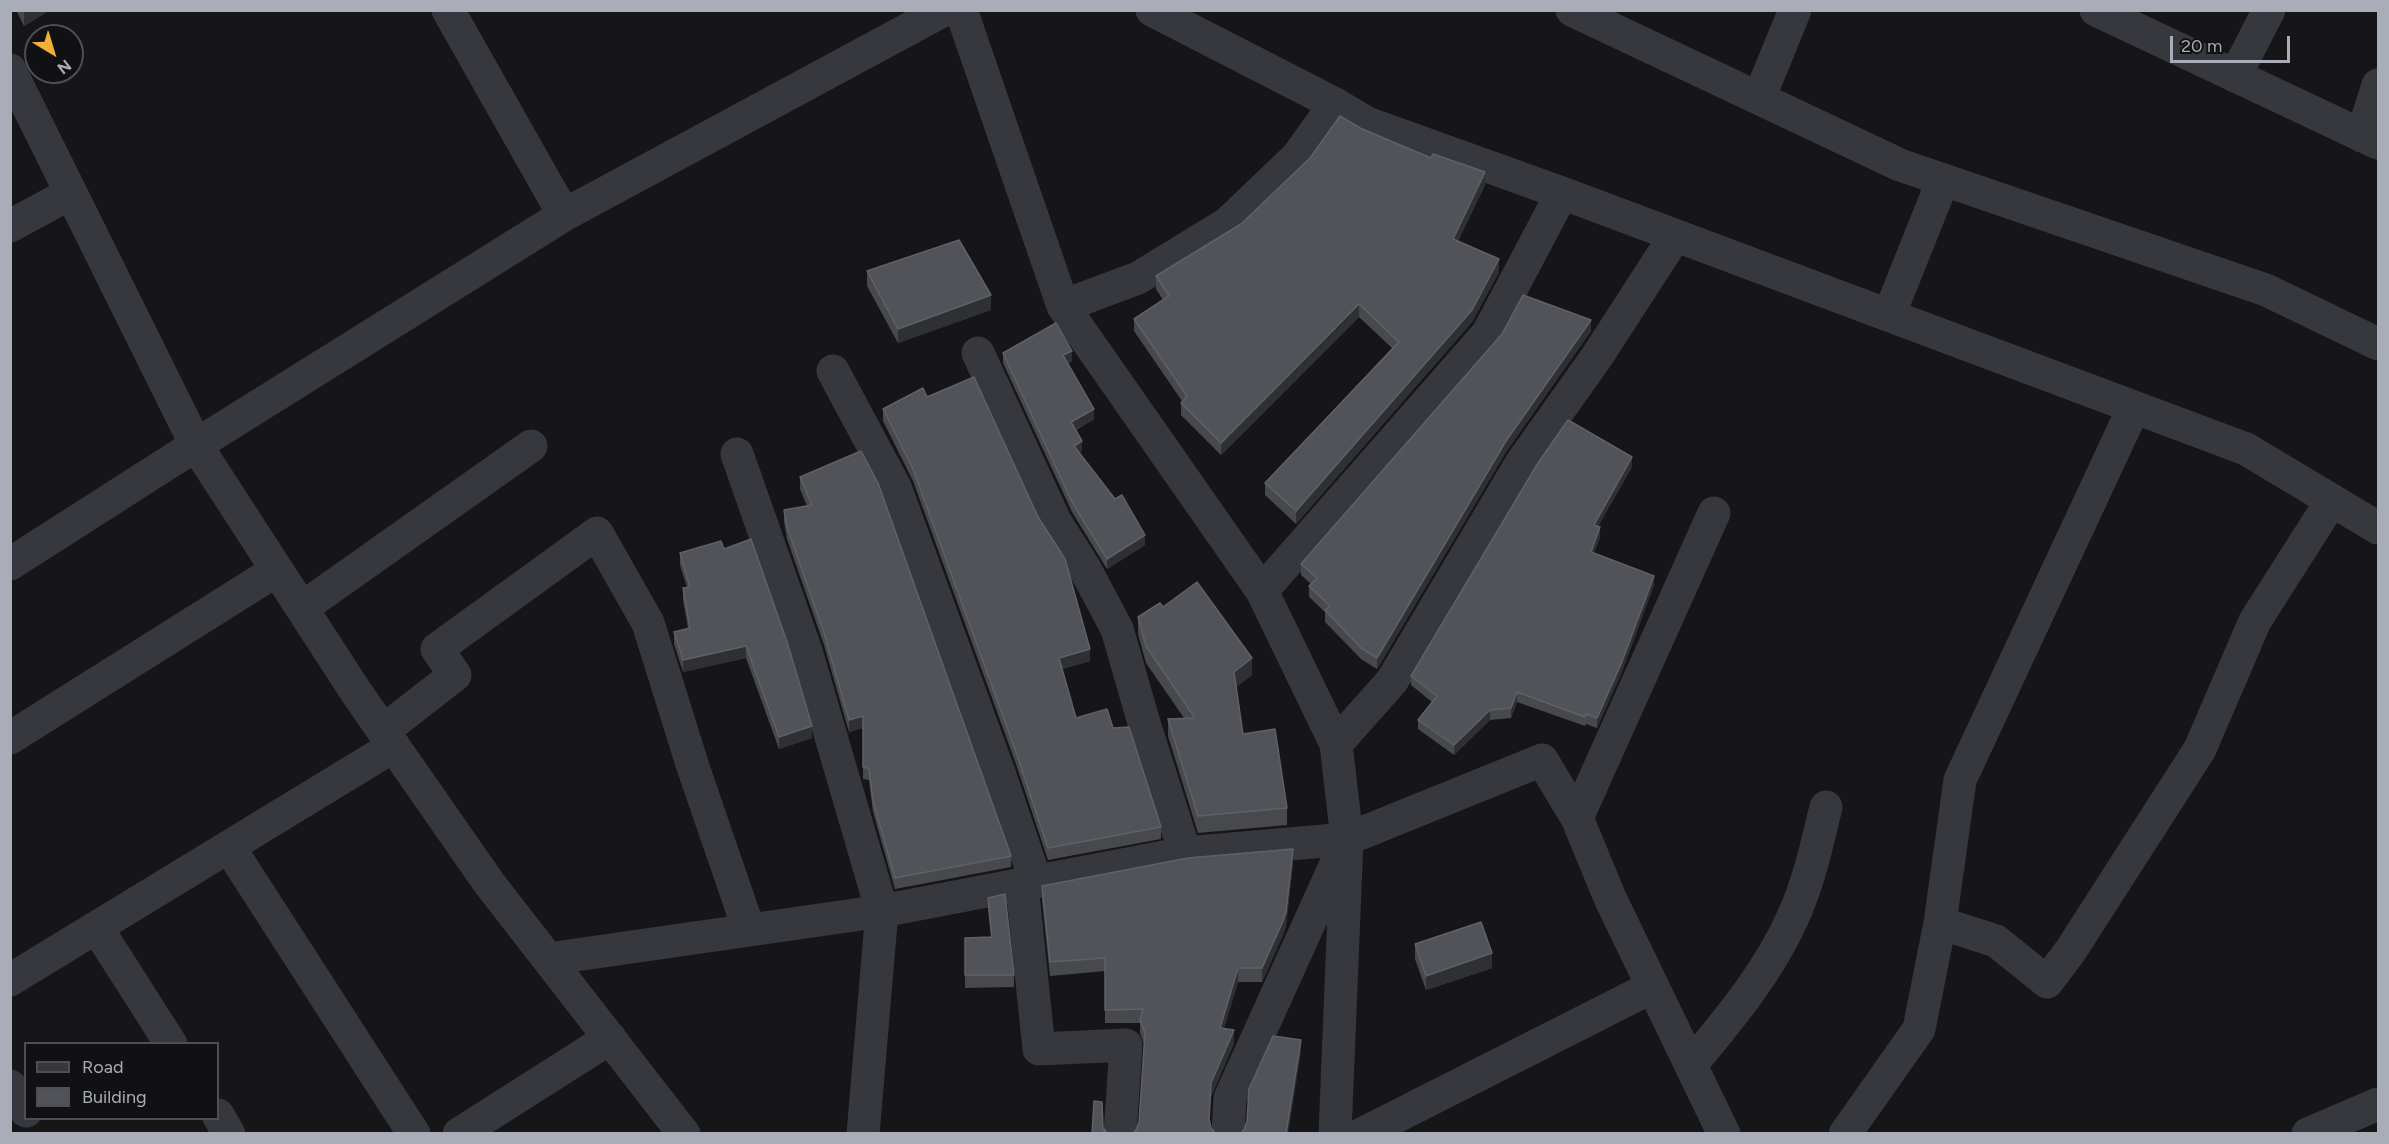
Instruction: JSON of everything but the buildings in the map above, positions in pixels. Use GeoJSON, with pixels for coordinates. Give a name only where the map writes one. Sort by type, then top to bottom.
{"type":"FeatureCollection","features":[{"type":"Feature","properties":{"kind":"street"},"geometry":{"type":"LineString","coordinates":[[448,10],[564,215]]}},
{"type":"Feature","properties":{"kind":"street"},"geometry":{"type":"LineString","coordinates":[[10,564],[564,215],[944,10]]}},
{"type":"Feature","properties":{"kind":"street"},"geometry":{"type":"LineString","coordinates":[[961,10],[1063,306],[1262,591],[1336,744],[1347,839],[1335,1134]]}},
{"type":"Feature","properties":{"kind":"street"},"geometry":{"type":"LineString","coordinates":[[1152,10],[1335,104],[1367,123],[1562,193],[2246,449],[2379,528]]}},
{"type":"Feature","properties":{"kind":"street"},"geometry":{"type":"LineString","coordinates":[[1572,10],[1900,165],[2266,290],[2379,344]]}},
{"type":"Feature","properties":{"kind":"street"},"geometry":{"type":"LineString","coordinates":[[1759,98],[1795,10]]}},
{"type":"Feature","properties":{"kind":"street"},"geometry":{"type":"LineString","coordinates":[[2096,10],[2370,140],[2379,85]]}},
{"type":"Feature","properties":{"kind":"street"},"geometry":{"type":"LineString","coordinates":[[2235,76],[2270,10]]}},
{"type":"Feature","properties":{"kind":"street"},"geometry":{"type":"LineString","coordinates":[[10,70],[196,445],[388,738],[489,883],[684,1134]]}},
{"type":"Feature","properties":{"kind":"street"},"geometry":{"type":"LineString","coordinates":[[1063,306],[1138,278],[1228,223],[1298,157],[1335,104]]}},
{"type":"Feature","properties":{"kind":"street"},"geometry":{"type":"LineString","coordinates":[[1889,315],[1943,180]]}},
{"type":"Feature","properties":{"kind":"street"},"geometry":{"type":"LineString","coordinates":[[10,226],[71,193]]}},
{"type":"Feature","properties":{"kind":"street"},"geometry":{"type":"LineString","coordinates":[[1262,591],[1488,333],[1562,193]]}},
{"type":"Feature","properties":{"kind":"street"},"geometry":{"type":"LineString","coordinates":[[1336,744],[1392,681],[1522,462],[1596,358],[1675,236]]}},
{"type":"Feature","properties":{"kind":"street"},"geometry":{"type":"LineString","coordinates":[[978,352],[1055,521],[1084,567],[1117,628],[1185,853]]}},
{"type":"Feature","properties":{"kind":"street"},"geometry":{"type":"LineString","coordinates":[[833,371],[895,487],[994,759],[1029,883],[1039,1049],[1126,1045],[1120,1134]]}},
{"type":"Feature","properties":{"kind":"street"},"geometry":{"type":"LineString","coordinates":[[1845,1134],[1919,1029],[1940,923],[1960,780],[2134,407]]}},
{"type":"Feature","properties":{"kind":"street"},"geometry":{"type":"LineString","coordinates":[[302,608],[531,446]]}},
{"type":"Feature","properties":{"kind":"street"},"geometry":{"type":"LineString","coordinates":[[737,454],[806,651],[882,911],[862,1134]]}},
{"type":"Feature","properties":{"kind":"street"},"geometry":{"type":"LineString","coordinates":[[1940,923],[1996,941],[2047,982],[2200,749],[2255,621],[2332,500]]}},
{"type":"Feature","properties":{"kind":"street"},"geometry":{"type":"LineString","coordinates":[[1577,818],[1714,513]]}},
{"type":"Feature","properties":{"kind":"street"},"geometry":{"type":"LineString","coordinates":[[10,980],[229,847],[388,738],[455,675],[437,649],[597,533],[648,623],[693,767],[749,930]]}},
{"type":"Feature","properties":{"kind":"street"},"geometry":{"type":"LineString","coordinates":[[10,738],[277,570]]}},
{"type":"Feature","properties":{"kind":"street"},"geometry":{"type":"LineString","coordinates":[[548,958],[882,911],[1185,853],[1347,839],[1542,760],[1577,818],[1610,898],[1724,1134]]}},
{"type":"Feature","properties":{"kind":"street"},"geometry":{"type":"LineString","coordinates":[[1691,1065],[1757,984],[1793,918],[1809,873],[1826,807]]}},
{"type":"Feature","properties":{"kind":"street"},"geometry":{"type":"LineString","coordinates":[[1228,1134],[1230,1098],[1347,839]]}},
{"type":"Feature","properties":{"kind":"street"},"geometry":{"type":"LineString","coordinates":[[229,847],[414,1134]]}},
{"type":"Feature","properties":{"kind":"street"},"geometry":{"type":"LineString","coordinates":[[97,928],[170,1042]]}},
{"type":"Feature","properties":{"kind":"street"},"geometry":{"type":"LineString","coordinates":[[1362,1134],[1652,987]]}},
{"type":"Feature","properties":{"kind":"street"},"geometry":{"type":"LineString","coordinates":[[459,1134],[610,1038]]}},
{"type":"Feature","properties":{"kind":"street"},"geometry":{"type":"LineString","coordinates":[[10,1086],[24,1109]]}},
{"type":"Feature","properties":{"kind":"street"},"geometry":{"type":"LineString","coordinates":[[2308,1134],[2379,1104]]}},
{"type":"Feature","properties":{"kind":"street"},"geometry":{"type":"LineString","coordinates":[[219,1117],[229,1134]]}},
{"type":"Feature","properties":{"kind":"street"},"geometry":{"type":"LineString","coordinates":[[31,1120],[38,1134]]}}]}
